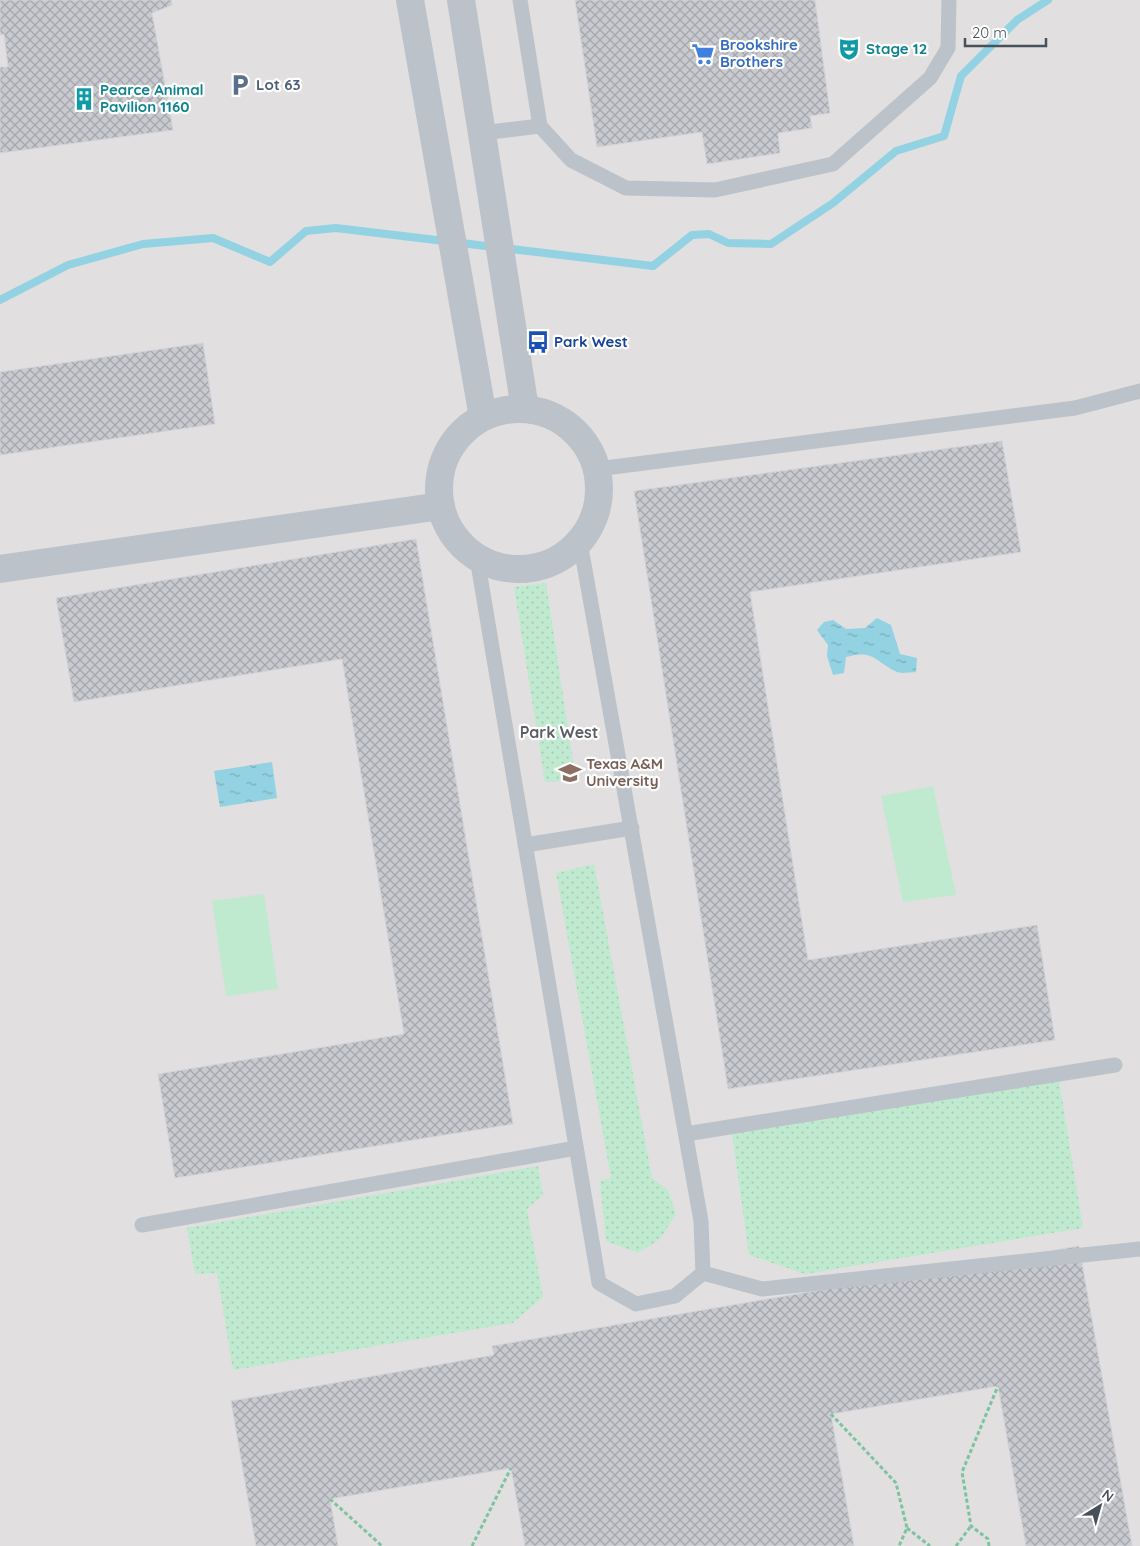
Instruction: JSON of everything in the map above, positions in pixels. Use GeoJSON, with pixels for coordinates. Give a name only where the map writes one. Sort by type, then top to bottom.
{"type":"FeatureCollection","features":[{"type":"Feature","properties":{"kind":"street"},"geometry":{"type":"LineString","coordinates":[[410,0],[483,417]]}},
{"type":"Feature","properties":{"kind":"street"},"geometry":{"type":"LineString","coordinates":[[461,0],[525,409]]}},
{"type":"Feature","properties":{"kind":"street"},"geometry":{"type":"LineString","coordinates":[[525,409],[557,418],[582,439],[597,469],[600,494],[594,520],[580,542],[559,559],[532,568],[504,568],[477,558],[461,544],[448,526],[441,506],[439,480],[446,454],[462,432],[483,417],[503,410],[525,409]]}},
{"type":"Feature","properties":{"kind":"street"},"geometry":{"type":"LineString","coordinates":[[0,569],[441,506]]}},
{"type":"Feature","properties":{"kind":"lane"},"geometry":{"type":"LineString","coordinates":[[520,0],[540,126],[571,160],[626,188],[715,190],[833,164],[930,78],[948,48],[949,0]]}},
{"type":"Feature","properties":{"kind":"lane"},"geometry":{"type":"LineString","coordinates":[[482,133],[540,126]]}},
{"type":"Feature","properties":{"kind":"lane"},"geometry":{"type":"LineString","coordinates":[[597,469],[1075,408],[1140,391]]}},
{"type":"Feature","properties":{"kind":"lane"},"geometry":{"type":"LineString","coordinates":[[580,542],[701,1221],[703,1274]]}},
{"type":"Feature","properties":{"kind":"lane"},"geometry":{"type":"LineString","coordinates":[[477,558],[599,1283],[636,1304],[675,1296],[703,1274]]}},
{"type":"Feature","properties":{"kind":"lane"},"geometry":{"type":"LineString","coordinates":[[524,845],[632,828]]}},
{"type":"Feature","properties":{"kind":"lane"},"geometry":{"type":"LineString","coordinates":[[686,1134],[1115,1065]]}},
{"type":"Feature","properties":{"kind":"lane"},"geometry":{"type":"LineString","coordinates":[[142,1225],[576,1148]]}},
{"type":"Feature","properties":{"kind":"lane"},"geometry":{"type":"LineString","coordinates":[[703,1274],[762,1289],[1140,1249]]}},
{"type":"Feature","properties":{"kind":"path"},"geometry":{"type":"LineString","coordinates":[[989,1546],[988,1539],[971,1526],[962,1472],[998,1386]]}},
{"type":"Feature","properties":{"kind":"path"},"geometry":{"type":"LineString","coordinates":[[830,1414],[896,1483],[907,1528],[899,1546]]}},
{"type":"Feature","properties":{"kind":"path"},"geometry":{"type":"LineString","coordinates":[[472,1546],[511,1468]]}},
{"type":"Feature","properties":{"kind":"path"},"geometry":{"type":"LineString","coordinates":[[330,1499],[382,1546]]}},
{"type":"Feature","properties":{"kind":"path"},"geometry":{"type":"LineString","coordinates":[[956,1546],[971,1526]]}},
{"type":"Feature","properties":{"kind":"path"},"geometry":{"type":"LineString","coordinates":[[907,1528],[930,1546]]}},
{"type":"Feature","properties":{"kind":"shaded area","name":"Texas A&M University"},"geometry":{"type":"Polygon","coordinates":[[[0,0],[1140,0],[1140,1546],[0,1546],[0,0]]]}},
{"type":"Feature","properties":{"kind":"green space"},"geometry":{"type":"Polygon","coordinates":[[[546,583],[576,781],[545,782],[514,587],[546,583]]]}},
{"type":"Feature","properties":{"kind":"green space"},"geometry":{"type":"Polygon","coordinates":[[[933,786],[956,895],[903,902],[881,796],[933,786]]]}},
{"type":"Feature","properties":{"kind":"green space"},"geometry":{"type":"Polygon","coordinates":[[[594,864],[652,1178],[668,1190],[676,1214],[660,1239],[638,1253],[606,1241],[600,1181],[611,1178],[556,873],[594,864]]]}},
{"type":"Feature","properties":{"kind":"green space"},"geometry":{"type":"Polygon","coordinates":[[[264,894],[278,989],[226,996],[212,901],[264,894]]]}},
{"type":"Feature","properties":{"kind":"green space"},"geometry":{"type":"Polygon","coordinates":[[[1059,1080],[1083,1228],[805,1274],[749,1255],[732,1134],[1059,1080]]]}},
{"type":"Feature","properties":{"kind":"green space"},"geometry":{"type":"Polygon","coordinates":[[[538,1166],[543,1195],[527,1209],[543,1297],[513,1323],[233,1370],[217,1273],[195,1274],[187,1228],[538,1166]]]}},
{"type":"Feature","properties":{"kind":"water"},"geometry":{"type":"Polygon","coordinates":[[[877,618],[891,625],[900,654],[917,658],[916,672],[897,672],[873,657],[863,654],[846,657],[844,673],[833,675],[827,656],[828,645],[817,630],[824,622],[833,620],[846,629],[865,628],[877,618]]]}},
{"type":"Feature","properties":{"kind":"water"},"geometry":{"type":"Polygon","coordinates":[[[272,762],[277,798],[220,807],[214,771],[272,762]]]}},
{"type":"Feature","properties":{"kind":"building","name":"Pearce Animal Pavilion 1160"},"geometry":{"type":"Polygon","coordinates":[[[0,0],[171,0],[172,5],[152,13],[173,130],[0,153],[0,67],[8,67],[4,34],[0,35],[0,0]]]}},
{"type":"Feature","properties":{"kind":"building","name":"Brookshire Brothers"},"geometry":{"type":"Polygon","coordinates":[[[575,0],[815,0],[830,113],[810,116],[812,128],[778,133],[780,153],[707,164],[702,132],[597,147],[575,0]]]}},
{"type":"Feature","properties":{"kind":"building"},"geometry":{"type":"Polygon","coordinates":[[[203,343],[215,424],[0,455],[0,372],[203,343]]]}},
{"type":"Feature","properties":{"kind":"building"},"geometry":{"type":"Polygon","coordinates":[[[1002,441],[1021,552],[750,592],[808,960],[1037,925],[1055,1040],[728,1089],[634,491],[1002,441]]]}},
{"type":"Feature","properties":{"kind":"building"},"geometry":{"type":"Polygon","coordinates":[[[416,539],[513,1124],[175,1178],[158,1074],[404,1034],[342,659],[74,702],[56,598],[416,539]]]}},
{"type":"Feature","properties":{"kind":"building"},"geometry":{"type":"Polygon","coordinates":[[[1079,1246],[1132,1546],[1026,1546],[998,1386],[831,1414],[854,1546],[525,1546],[511,1468],[330,1499],[338,1546],[256,1546],[231,1401],[494,1355],[492,1346],[1079,1246]]]}},
{"type":"Feature","properties":{"kind":"waterway"},"geometry":{"type":"LineString","coordinates":[[0,300],[68,265],[143,244],[213,238],[270,262],[306,231],[336,228],[653,266],[692,235],[709,234],[728,243],[771,244],[833,203],[896,151],[944,136],[961,76],[1017,20],[1048,0]]}},
{"type":"Feature","properties":{"kind":"place","name":"Stage 12"},"geometry":{"type":"Point","coordinates":[849,49]}},
{"type":"Feature","properties":{"kind":"place","name":"Brookshire Brothers"},"geometry":{"type":"Point","coordinates":[703,54]}},
{"type":"Feature","properties":{"kind":"place","name":"Lot 63"},"geometry":{"type":"Point","coordinates":[240,85]}},
{"type":"Feature","properties":{"kind":"place","name":"Pearce Animal Pavilion 1160"},"geometry":{"type":"Point","coordinates":[84,99]}},
{"type":"Feature","properties":{"kind":"place","name":"Park West"},"geometry":{"type":"Point","coordinates":[538,342]}},
{"type":"Feature","properties":{"kind":"place","name":"Texas A&M University"},"geometry":{"type":"Point","coordinates":[570,773]}},
{"type":"Feature","properties":{"kind":"district","name":"Park West"},"geometry":{"type":"Point","coordinates":[559,732]}}]}
